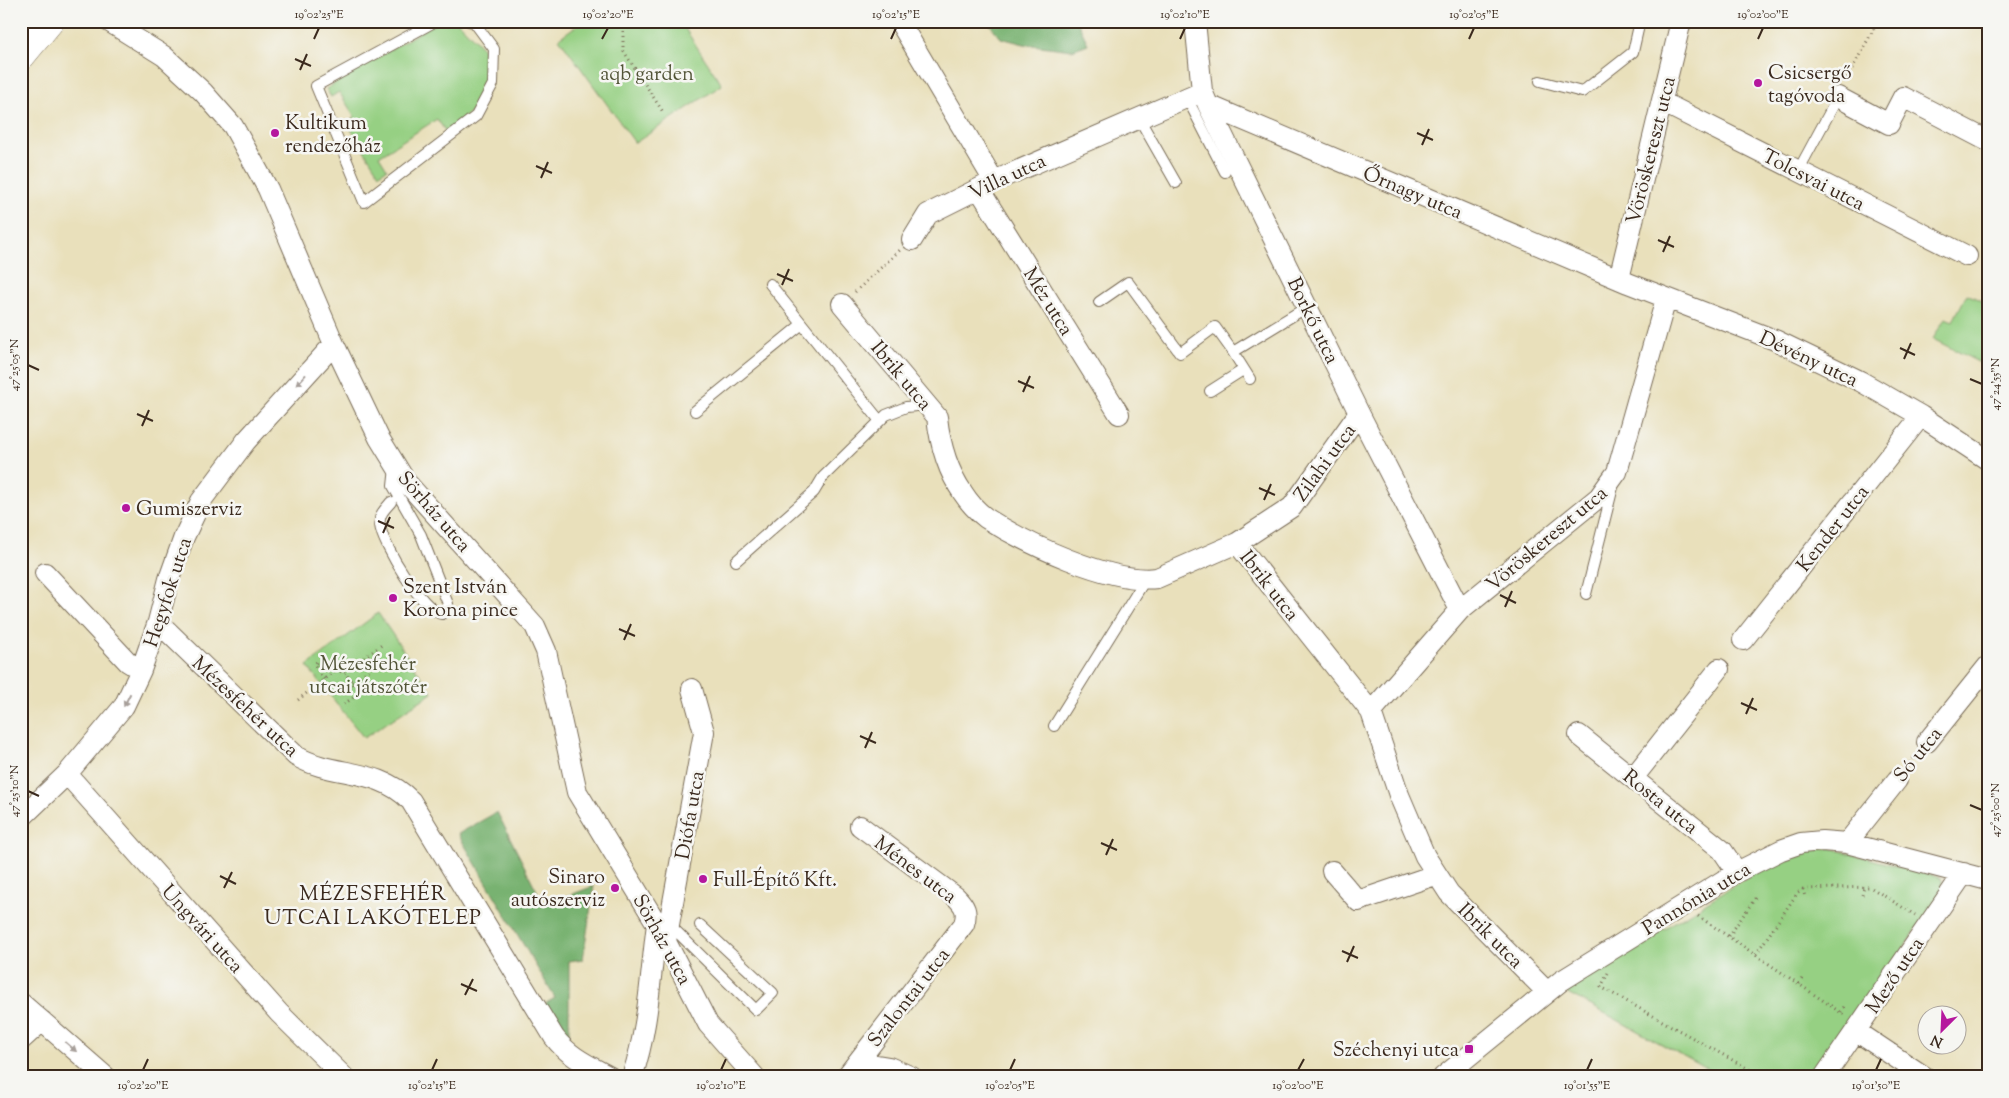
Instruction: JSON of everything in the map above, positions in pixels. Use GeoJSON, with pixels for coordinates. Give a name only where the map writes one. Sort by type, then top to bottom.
{"type":"FeatureCollection","features":[{"type":"Feature","properties":{"kind":"main road"},"geometry":{"type":"LineString","coordinates":[[21,56],[50,21]]}},
{"type":"Feature","properties":{"kind":"street","name":"Sörház utca"},"geometry":{"type":"LineString","coordinates":[[108,21],[164,56],[203,92],[233,126],[268,189],[334,344],[379,438],[395,465],[406,482],[535,626],[546,651],[577,792],[664,930],[708,1024],[755,1077]]}},
{"type":"Feature","properties":{"kind":"street","name":"Méz utca"},"geometry":{"type":"LineString","coordinates":[[899,21],[986,185],[1119,414]]}},
{"type":"Feature","properties":{"kind":"street","name":"Borkő utca"},"geometry":{"type":"LineString","coordinates":[[1195,21],[1199,98],[1460,610]]}},
{"type":"Feature","properties":{"kind":"street","name":"Vöröskereszt utca"},"geometry":{"type":"LineString","coordinates":[[1619,279],[1681,21]]}},
{"type":"Feature","properties":{"kind":"street"},"geometry":{"type":"LineString","coordinates":[[1838,97],[1889,124],[1903,97],[1988,141]]}},
{"type":"Feature","properties":{"kind":"street","name":"Villa utca"},"geometry":{"type":"LineString","coordinates":[[912,240],[928,214],[986,185],[1140,120],[1199,98]]}},
{"type":"Feature","properties":{"kind":"street","name":"Őrnagy utca"},"geometry":{"type":"LineString","coordinates":[[1199,98],[1619,279]]}},
{"type":"Feature","properties":{"kind":"street","name":"Tolcsvai utca"},"geometry":{"type":"LineString","coordinates":[[1662,102],[1967,256]]}},
{"type":"Feature","properties":{"kind":"street","name":"Dévény utca"},"geometry":{"type":"LineString","coordinates":[[1619,279],[1666,299],[1775,340],[1860,381],[1921,416],[1988,460]]}},
{"type":"Feature","properties":{"kind":"street","name":"Vöröskereszt utca"},"geometry":{"type":"LineString","coordinates":[[1371,712],[1460,610],[1592,502],[1610,485],[1617,472],[1666,299]]}},
{"type":"Feature","properties":{"kind":"street","name":"Ibrik utca"},"geometry":{"type":"LineString","coordinates":[[842,304],[938,417],[940,441],[947,464],[963,493],[984,517],[1049,551],[1094,568],[1125,577],[1145,580],[1157,578],[1237,542],[1371,712],[1399,795],[1435,875],[1449,893],[1546,991]]}},
{"type":"Feature","properties":{"kind":"street","name":"Hegyfok utca"},"geometry":{"type":"LineString","coordinates":[[21,818],[66,774],[124,706],[141,670],[158,622],[169,579],[181,545],[201,501],[246,441],[334,344]]}},
{"type":"Feature","properties":{"kind":"street","name":"Zilahi utca"},"geometry":{"type":"LineString","coordinates":[[1237,542],[1292,507],[1359,413]]}},
{"type":"Feature","properties":{"kind":"street","name":"Kender utca"},"geometry":{"type":"LineString","coordinates":[[1743,640],[1921,416]]}},
{"type":"Feature","properties":{"kind":"street"},"geometry":{"type":"LineString","coordinates":[[45,573],[128,662],[141,670]]}},
{"type":"Feature","properties":{"kind":"street","name":"Mézesfehér utca"},"geometry":{"type":"LineString","coordinates":[[158,622],[296,756],[308,763],[368,775],[385,781],[406,796],[563,1050],[610,1077]]}},
{"type":"Feature","properties":{"kind":"street","name":"Só utca"},"geometry":{"type":"LineString","coordinates":[[1927,742],[1988,666]]}},
{"type":"Feature","properties":{"kind":"street"},"geometry":{"type":"LineString","coordinates":[[1633,778],[1719,670]]}},
{"type":"Feature","properties":{"kind":"street","name":"Diófa utca"},"geometry":{"type":"LineString","coordinates":[[632,1077],[648,1017],[704,732],[692,689]]}},
{"type":"Feature","properties":{"kind":"street","name":"Rosta utca"},"geometry":{"type":"LineString","coordinates":[[1579,735],[1722,850],[1737,872]]}},
{"type":"Feature","properties":{"kind":"street","name":"Ungvári utca"},"geometry":{"type":"LineString","coordinates":[[66,774],[279,1013],[344,1077]]}},
{"type":"Feature","properties":{"kind":"street","name":"Só utca"},"geometry":{"type":"LineString","coordinates":[[1847,843],[1897,780]]}},
{"type":"Feature","properties":{"kind":"street","name":"Ménes utca"},"geometry":{"type":"LineString","coordinates":[[860,826],[956,897],[964,905],[966,915]]}},
{"type":"Feature","properties":{"kind":"street","name":"Pannónia utca"},"geometry":{"type":"LineString","coordinates":[[1451,1075],[1546,991],[1737,872],[1781,850],[1801,843],[1822,841],[1847,843],[1988,880]]}},
{"type":"Feature","properties":{"kind":"street"},"geometry":{"type":"LineString","coordinates":[[1332,871],[1358,901],[1435,875]]}},
{"type":"Feature","properties":{"kind":"street","name":"Mező utca"},"geometry":{"type":"LineString","coordinates":[[1824,1077],[1849,1024],[1964,874]]}},
{"type":"Feature","properties":{"kind":"street","name":"Szalontai utca"},"geometry":{"type":"LineString","coordinates":[[852,1070],[870,1044],[964,924],[966,915]]}},
{"type":"Feature","properties":{"kind":"street"},"geometry":{"type":"LineString","coordinates":[[21,1003],[106,1077]]}},
{"type":"Feature","properties":{"kind":"street"},"geometry":{"type":"LineString","coordinates":[[21,1040],[42,1021]]}},
{"type":"Feature","properties":{"kind":"street"},"geometry":{"type":"LineString","coordinates":[[1849,1024],[1925,1077]]}},
{"type":"Feature","properties":{"kind":"street"},"geometry":{"type":"LineString","coordinates":[[852,1070],[889,1067],[912,1077]]}},
{"type":"Feature","properties":{"kind":"lane"},"geometry":{"type":"LineString","coordinates":[[436,21],[316,86],[364,202],[476,116],[494,84],[494,49],[474,22],[469,21]]}},
{"type":"Feature","properties":{"kind":"lane"},"geometry":{"type":"LineString","coordinates":[[1540,81],[1582,92],[1633,52],[1640,21]]}},
{"type":"Feature","properties":{"kind":"lane"},"geometry":{"type":"LineString","coordinates":[[1798,171],[1838,97]]}},
{"type":"Feature","properties":{"kind":"lane"},"geometry":{"type":"LineString","coordinates":[[1199,98],[1225,172]]}},
{"type":"Feature","properties":{"kind":"lane"},"geometry":{"type":"LineString","coordinates":[[1140,120],[1176,183]]}},
{"type":"Feature","properties":{"kind":"lane"},"geometry":{"type":"LineString","coordinates":[[1099,302],[1128,282],[1180,353],[1215,327],[1250,380]]}},
{"type":"Feature","properties":{"kind":"lane"},"geometry":{"type":"LineString","coordinates":[[770,284],[880,421]]}},
{"type":"Feature","properties":{"kind":"lane"},"geometry":{"type":"LineString","coordinates":[[1233,352],[1307,307]]}},
{"type":"Feature","properties":{"kind":"lane"},"geometry":{"type":"LineString","coordinates":[[695,411],[802,324]]}},
{"type":"Feature","properties":{"kind":"lane"},"geometry":{"type":"LineString","coordinates":[[1210,390],[1243,370]]}},
{"type":"Feature","properties":{"kind":"lane"},"geometry":{"type":"LineString","coordinates":[[736,561],[814,492],[823,478],[886,415],[906,408],[927,405]]}},
{"type":"Feature","properties":{"kind":"lane"},"geometry":{"type":"LineString","coordinates":[[391,502],[382,512],[379,524],[384,539],[409,582],[432,610],[442,614],[447,611],[448,604],[421,535],[393,486],[395,465]]}},
{"type":"Feature","properties":{"kind":"lane"},"geometry":{"type":"LineString","coordinates":[[1586,594],[1617,472]]}},
{"type":"Feature","properties":{"kind":"lane"},"geometry":{"type":"LineString","coordinates":[[1054,726],[1145,580]]}},
{"type":"Feature","properties":{"kind":"lane"},"geometry":{"type":"LineString","coordinates":[[664,930],[756,1010],[773,993],[700,925]]}},
{"type":"Feature","properties":{"kind":"path"},"geometry":{"type":"LineString","coordinates":[[623,21],[623,50],[663,112]]}},
{"type":"Feature","properties":{"kind":"path"},"geometry":{"type":"LineString","coordinates":[[1838,97],[1878,21]]}},
{"type":"Feature","properties":{"kind":"path"},"geometry":{"type":"LineString","coordinates":[[842,304],[912,240]]}},
{"type":"Feature","properties":{"kind":"path"},"geometry":{"type":"LineString","coordinates":[[324,679],[314,664],[317,662],[326,670],[334,664],[343,674],[383,644]]}},
{"type":"Feature","properties":{"kind":"path"},"geometry":{"type":"LineString","coordinates":[[352,682],[376,665]]}},
{"type":"Feature","properties":{"kind":"path"},"geometry":{"type":"LineString","coordinates":[[298,700],[338,668]]}},
{"type":"Feature","properties":{"kind":"path"},"geometry":{"type":"LineString","coordinates":[[344,704],[360,693],[345,672]]}},
{"type":"Feature","properties":{"kind":"path","name":"Só utca"},"geometry":{"type":"LineString","coordinates":[[1897,780],[1927,742]]}},
{"type":"Feature","properties":{"kind":"path"},"geometry":{"type":"LineString","coordinates":[[1862,896],[1864,888]]}},
{"type":"Feature","properties":{"kind":"path"},"geometry":{"type":"LineString","coordinates":[[1803,889],[1805,896]]}},
{"type":"Feature","properties":{"kind":"path"},"geometry":{"type":"LineString","coordinates":[[1756,954],[1798,892],[1803,889],[1875,889],[1915,915]]}},
{"type":"Feature","properties":{"kind":"path"},"geometry":{"type":"LineString","coordinates":[[1730,936],[1756,897]]}},
{"type":"Feature","properties":{"kind":"path"},"geometry":{"type":"LineString","coordinates":[[1910,923],[1920,909]]}},
{"type":"Feature","properties":{"kind":"path"},"geometry":{"type":"LineString","coordinates":[[1690,920],[1705,910]]}},
{"type":"Feature","properties":{"kind":"path"},"geometry":{"type":"LineString","coordinates":[[1698,915],[1841,1012],[1849,1024]]}},
{"type":"Feature","properties":{"kind":"path"},"geometry":{"type":"LineString","coordinates":[[1606,976],[1601,987],[1764,1077]]}},
{"type":"Feature","properties":{"kind":"path"},"geometry":{"type":"LineString","coordinates":[[1799,984],[1803,977]]}},
{"type":"Feature","properties":{"kind":"path"},"geometry":{"type":"LineString","coordinates":[[1841,1012],[1845,1005]]}},
{"type":"Feature","properties":{"kind":"path"},"geometry":{"type":"LineString","coordinates":[[1849,1024],[1853,1009]]}},
{"type":"Feature","properties":{"kind":"green space"},"geometry":{"type":"Polygon","coordinates":[[[438,21],[457,21],[483,48],[489,80],[471,112],[446,132],[437,119],[379,156],[387,169],[379,174],[347,123],[355,117],[339,92],[331,97],[326,89],[438,21]]]}},
{"type":"Feature","properties":{"kind":"green space","name":"aqb garden"},"geometry":{"type":"Polygon","coordinates":[[[583,21],[680,21],[722,85],[635,143],[559,38],[583,21]]]}},
{"type":"Feature","properties":{"kind":"green space"},"geometry":{"type":"Polygon","coordinates":[[[987,21],[1077,21],[1088,44],[1072,50],[1024,44],[1001,38],[987,21]]]}},
{"type":"Feature","properties":{"kind":"green space"},"geometry":{"type":"Polygon","coordinates":[[[1967,294],[1988,304],[1988,367],[1933,339],[1945,318],[1953,321],[1967,294]]]}},
{"type":"Feature","properties":{"kind":"green space","name":"Mézesfehér utcai játszótér"},"geometry":{"type":"Polygon","coordinates":[[[378,613],[432,693],[364,738],[307,666],[378,613]]]}},
{"type":"Feature","properties":{"kind":"green space"},"geometry":{"type":"Polygon","coordinates":[[[497,812],[544,905],[594,886],[583,959],[569,961],[569,1039],[563,1039],[543,1005],[555,998],[458,834],[497,812]]]}},
{"type":"Feature","properties":{"kind":"green space"},"geometry":{"type":"Polygon","coordinates":[[[1830,848],[1941,878],[1944,889],[1815,1077],[1722,1077],[1564,991],[1757,871],[1798,853],[1830,848]]]}},
{"type":"Feature","properties":{"kind":"place","name":"Csicsergő tagóvoda"},"geometry":{"type":"Point","coordinates":[1758,83]}},
{"type":"Feature","properties":{"kind":"place","name":"Kultikum rendezőház"},"geometry":{"type":"Point","coordinates":[275,133]}},
{"type":"Feature","properties":{"kind":"place","name":"Gumiszerviz"},"geometry":{"type":"Point","coordinates":[126,508]}},
{"type":"Feature","properties":{"kind":"place","name":"Szent István Korona pince"},"geometry":{"type":"Point","coordinates":[393,598]}},
{"type":"Feature","properties":{"kind":"place","name":"Full-Építő Kft."},"geometry":{"type":"Point","coordinates":[703,879]}},
{"type":"Feature","properties":{"kind":"place","name":"Sinaro autószerviz"},"geometry":{"type":"Point","coordinates":[615,888]}},
{"type":"Feature","properties":{"kind":"place","name":"Széchenyi utca"},"geometry":{"type":"Point","coordinates":[1469,1049]}},
{"type":"Feature","properties":{"kind":"district","name":"MÉZESFEHÉR UTCAI LAKÓTELEP"},"geometry":{"type":"Point","coordinates":[373,905]}}]}
